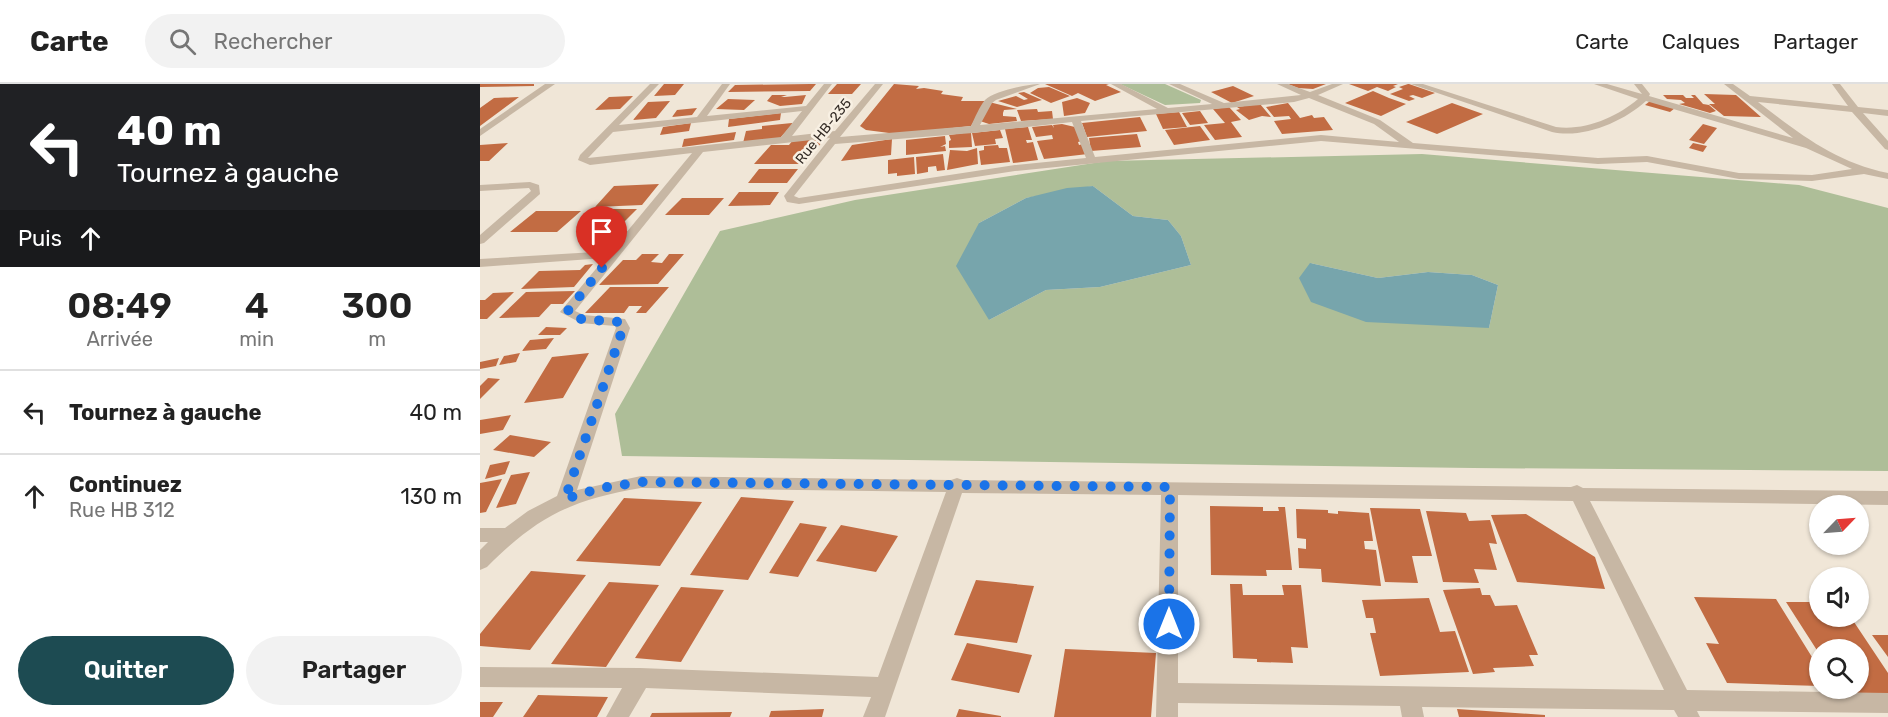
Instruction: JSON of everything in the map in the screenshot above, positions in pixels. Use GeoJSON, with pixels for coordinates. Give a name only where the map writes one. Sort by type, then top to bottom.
{"type":"FeatureCollection","features":[{"type":"Feature","properties":{"kind":"street"},"geometry":{"type":"LineString","coordinates":[[480,133],[551,84]]}},
{"type":"Feature","properties":{"kind":"street"},"geometry":{"type":"LineString","coordinates":[[655,84],[583,157],[584,160],[590,162],[784,140],[973,130],[1075,118],[1224,106],[1311,95],[1339,84]]}},
{"type":"Feature","properties":{"kind":"street"},"geometry":{"type":"LineString","coordinates":[[700,119],[726,84]]}},
{"type":"Feature","properties":{"kind":"street"},"geometry":{"type":"LineString","coordinates":[[784,140],[828,84]]}},
{"type":"Feature","properties":{"kind":"street","name":"Rue HB-235"},"geometry":{"type":"LineString","coordinates":[[879,84],[789,196],[791,200],[799,201],[1091,159]]}},
{"type":"Feature","properties":{"kind":"street"},"geometry":{"type":"LineString","coordinates":[[973,130],[988,102],[993,98],[1036,84]]}},
{"type":"Feature","properties":{"kind":"street"},"geometry":{"type":"LineString","coordinates":[[1115,84],[1167,110]]}},
{"type":"Feature","properties":{"kind":"street"},"geometry":{"type":"LineString","coordinates":[[1173,84],[1224,106]]}},
{"type":"Feature","properties":{"kind":"street"},"geometry":{"type":"LineString","coordinates":[[1281,84],[1377,122],[1410,145]]}},
{"type":"Feature","properties":{"kind":"street"},"geometry":{"type":"LineString","coordinates":[[1415,84],[1567,132],[1589,127],[1637,106],[1645,97]]}},
{"type":"Feature","properties":{"kind":"street"},"geometry":{"type":"LineString","coordinates":[[1598,84],[1809,146],[1864,171],[1888,176]]}},
{"type":"Feature","properties":{"kind":"street"},"geometry":{"type":"LineString","coordinates":[[1638,84],[1646,94],[1645,97]]}},
{"type":"Feature","properties":{"kind":"street"},"geometry":{"type":"LineString","coordinates":[[1728,84],[1809,146]]}},
{"type":"Feature","properties":{"kind":"street"},"geometry":{"type":"LineString","coordinates":[[1836,84],[1855,110],[1888,147]]}},
{"type":"Feature","properties":{"kind":"street"},"geometry":{"type":"LineString","coordinates":[[1749,99],[1888,113]]}},
{"type":"Feature","properties":{"kind":"street"},"geometry":{"type":"LineString","coordinates":[[612,129],[809,108]]}},
{"type":"Feature","properties":{"kind":"street"},"geometry":{"type":"LineString","coordinates":[[1075,118],[1091,159],[1321,138],[1598,161],[1647,159],[1739,176],[1812,178],[1864,171]]}},
{"type":"Feature","properties":{"kind":"street"},"geometry":{"type":"LineString","coordinates":[[565,499],[623,328],[620,322],[581,319],[567,312],[700,150]]}},
{"type":"Feature","properties":{"kind":"street"},"geometry":{"type":"LineString","coordinates":[[480,188],[530,185],[536,187],[536,192],[480,241]]}},
{"type":"Feature","properties":{"kind":"street"},"geometry":{"type":"LineString","coordinates":[[480,263],[614,254]]}},
{"type":"Feature","properties":{"kind":"street"},"geometry":{"type":"LineString","coordinates":[[480,562],[506,535],[532,515],[565,499],[601,488],[641,482],[957,484],[1888,498]]}},
{"type":"Feature","properties":{"kind":"street"},"geometry":{"type":"LineString","coordinates":[[874,717],[957,484]]}},
{"type":"Feature","properties":{"kind":"street"},"geometry":{"type":"LineString","coordinates":[[1167,717],[1170,487]]}},
{"type":"Feature","properties":{"kind":"street"},"geometry":{"type":"LineString","coordinates":[[1577,492],[1685,708]]}},
{"type":"Feature","properties":{"kind":"street"},"geometry":{"type":"LineString","coordinates":[[480,535],[506,535]]}},
{"type":"Feature","properties":{"kind":"street"},"geometry":{"type":"LineString","coordinates":[[480,676],[640,678],[884,687]]}},
{"type":"Feature","properties":{"kind":"street"},"geometry":{"type":"LineString","coordinates":[[617,717],[640,678]]}},
{"type":"Feature","properties":{"kind":"street"},"geometry":{"type":"LineString","coordinates":[[1168,693],[1411,707],[1685,708],[1888,703]]}},
{"type":"Feature","properties":{"kind":"green space"},"geometry":{"type":"Polygon","coordinates":[[[1120,84],[1165,84],[1201,100],[1200,103],[1165,105],[1120,84]]]}},
{"type":"Feature","properties":{"kind":"green space"},"geometry":{"type":"Polygon","coordinates":[[[1422,154],[1799,185],[1888,208],[1888,471],[1473,468],[622,456],[615,414],[720,231],[855,200],[1107,161],[1422,154]],[[1093,186],[1026,198],[979,223],[989,320],[1046,290],[1100,287],[1191,265],[1181,236],[1168,220],[1133,216],[1093,186]],[[1310,263],[1489,328],[1498,285],[1472,275],[1428,272],[1378,278],[1310,263]]]}},
{"type":"Feature","properties":{"kind":"water"},"geometry":{"type":"Polygon","coordinates":[[[1093,186],[1133,216],[1168,220],[1181,236],[1191,265],[1100,287],[1046,290],[989,320],[956,266],[979,223],[1026,198],[1067,188],[1093,186]]]}},
{"type":"Feature","properties":{"kind":"water"},"geometry":{"type":"Polygon","coordinates":[[[1310,263],[1378,278],[1428,272],[1472,275],[1498,285],[1489,328],[1366,322],[1311,302],[1299,278],[1310,263]]]}},
{"type":"Feature","properties":{"kind":"building"},"geometry":{"type":"Polygon","coordinates":[[[480,84],[534,84],[534,86],[480,87],[480,84]]]}},
{"type":"Feature","properties":{"kind":"building"},"geometry":{"type":"Polygon","coordinates":[[[664,84],[684,84],[675,95],[654,96],[664,84]]]}},
{"type":"Feature","properties":{"kind":"building"},"geometry":{"type":"Polygon","coordinates":[[[816,84],[810,91],[728,92],[735,85],[816,84]]]}},
{"type":"Feature","properties":{"kind":"building"},"geometry":{"type":"Polygon","coordinates":[[[837,84],[861,84],[852,94],[828,94],[837,84]]]}},
{"type":"Feature","properties":{"kind":"building"},"geometry":{"type":"Polygon","coordinates":[[[894,84],[919,86],[916,89],[943,91],[941,94],[963,97],[961,101],[986,101],[971,126],[897,134],[866,130],[860,126],[894,84]]]}},
{"type":"Feature","properties":{"kind":"building"},"geometry":{"type":"Polygon","coordinates":[[[1045,84],[1109,84],[1106,85],[1121,92],[1095,101],[1078,93],[1072,96],[1045,84]]]}},
{"type":"Feature","properties":{"kind":"building"},"geometry":{"type":"Polygon","coordinates":[[[1288,84],[1326,84],[1313,89],[1298,88],[1288,84]]]}},
{"type":"Feature","properties":{"kind":"building"},"geometry":{"type":"Polygon","coordinates":[[[1349,84],[1398,84],[1388,91],[1377,87],[1368,91],[1349,84]]]}},
{"type":"Feature","properties":{"kind":"building"},"geometry":{"type":"Polygon","coordinates":[[[1408,84],[1435,93],[1422,98],[1409,96],[1415,99],[1409,101],[1390,94],[1403,89],[1399,87],[1408,84]]]}},
{"type":"Feature","properties":{"kind":"building"},"geometry":{"type":"Polygon","coordinates":[[[1233,86],[1254,96],[1232,103],[1211,92],[1233,86]]]}},
{"type":"Feature","properties":{"kind":"building"},"geometry":{"type":"Polygon","coordinates":[[[1049,87],[1070,96],[1051,103],[1030,93],[1038,88],[1049,87]]]}},
{"type":"Feature","properties":{"kind":"building"},"geometry":{"type":"Polygon","coordinates":[[[1373,91],[1406,104],[1381,116],[1345,103],[1373,91]]]}},
{"type":"Feature","properties":{"kind":"building"},"geometry":{"type":"Polygon","coordinates":[[[1024,92],[1042,100],[1017,107],[998,101],[1016,96],[1024,100],[1028,99],[1018,93],[1024,92]]]}},
{"type":"Feature","properties":{"kind":"building"},"geometry":{"type":"Polygon","coordinates":[[[1704,94],[1736,95],[1761,117],[1724,116],[1709,104],[1715,104],[1704,94]]]}},
{"type":"Feature","properties":{"kind":"building"},"geometry":{"type":"Polygon","coordinates":[[[772,95],[787,95],[781,97],[785,97],[806,95],[802,104],[780,106],[767,101],[772,95]]]}},
{"type":"Feature","properties":{"kind":"building"},"geometry":{"type":"Polygon","coordinates":[[[1663,95],[1683,95],[1686,98],[1694,98],[1691,95],[1695,95],[1703,104],[1709,105],[1716,111],[1710,113],[1679,104],[1685,103],[1681,100],[1667,99],[1663,95]]]}},
{"type":"Feature","properties":{"kind":"building"},"geometry":{"type":"Polygon","coordinates":[[[633,96],[620,109],[595,110],[609,97],[633,96]]]}},
{"type":"Feature","properties":{"kind":"building"},"geometry":{"type":"Polygon","coordinates":[[[519,97],[480,126],[480,108],[494,98],[519,97]]]}},
{"type":"Feature","properties":{"kind":"building"},"geometry":{"type":"Polygon","coordinates":[[[1077,98],[1090,103],[1085,113],[1064,116],[1062,102],[1077,98]]]}},
{"type":"Feature","properties":{"kind":"building"},"geometry":{"type":"Polygon","coordinates":[[[728,99],[755,100],[744,110],[716,109],[728,99]]]}},
{"type":"Feature","properties":{"kind":"building"},"geometry":{"type":"Polygon","coordinates":[[[670,101],[656,118],[633,120],[648,102],[670,101]]]}},
{"type":"Feature","properties":{"kind":"building"},"geometry":{"type":"Polygon","coordinates":[[[1650,101],[1675,108],[1670,112],[1645,105],[1650,101]]]}},
{"type":"Feature","properties":{"kind":"building"},"geometry":{"type":"Polygon","coordinates":[[[989,102],[1017,109],[1004,110],[1003,116],[1016,117],[1017,121],[989,124],[980,121],[989,102]]]}},
{"type":"Feature","properties":{"kind":"building"},"geometry":{"type":"Polygon","coordinates":[[[1288,103],[1300,118],[1312,115],[1314,118],[1324,117],[1333,130],[1282,134],[1274,121],[1291,119],[1289,116],[1274,117],[1266,107],[1288,103]]]}},
{"type":"Feature","properties":{"kind":"building"},"geometry":{"type":"Polygon","coordinates":[[[1452,103],[1483,114],[1437,134],[1406,122],[1452,103]]]}},
{"type":"Feature","properties":{"kind":"building"},"geometry":{"type":"Polygon","coordinates":[[[1260,104],[1271,117],[1262,116],[1249,120],[1236,110],[1240,109],[1237,107],[1260,104]]]}},
{"type":"Feature","properties":{"kind":"building"},"geometry":{"type":"Polygon","coordinates":[[[1229,107],[1241,120],[1231,122],[1242,137],[1215,140],[1204,125],[1225,123],[1213,109],[1229,107]]]}},
{"type":"Feature","properties":{"kind":"building"},"geometry":{"type":"Polygon","coordinates":[[[697,108],[692,115],[672,117],[677,110],[697,108]]]}},
{"type":"Feature","properties":{"kind":"building"},"geometry":{"type":"Polygon","coordinates":[[[1037,109],[1038,112],[1052,111],[1053,119],[1021,121],[1017,110],[1037,109]]]}},
{"type":"Feature","properties":{"kind":"building"},"geometry":{"type":"Polygon","coordinates":[[[1200,111],[1208,123],[1190,125],[1182,113],[1200,111]]]}},
{"type":"Feature","properties":{"kind":"building"},"geometry":{"type":"Polygon","coordinates":[[[1179,112],[1187,127],[1163,129],[1156,114],[1179,112]]]}},
{"type":"Feature","properties":{"kind":"building"},"geometry":{"type":"Polygon","coordinates":[[[781,113],[780,120],[728,127],[729,119],[781,113]]]}},
{"type":"Feature","properties":{"kind":"building"},"geometry":{"type":"Polygon","coordinates":[[[1140,117],[1147,131],[1087,137],[1082,123],[1140,117]]]}},
{"type":"Feature","properties":{"kind":"building"},"geometry":{"type":"Polygon","coordinates":[[[691,123],[689,131],[660,135],[663,127],[691,123]]]}},
{"type":"Feature","properties":{"kind":"building"},"geometry":{"type":"Polygon","coordinates":[[[792,123],[780,138],[743,143],[746,131],[762,129],[762,126],[792,123]]]}},
{"type":"Feature","properties":{"kind":"building"},"geometry":{"type":"Polygon","coordinates":[[[1062,124],[1075,127],[1082,141],[1078,142],[1079,145],[1083,144],[1088,154],[1044,159],[1037,141],[1053,139],[1052,135],[1036,137],[1032,127],[1052,125],[1054,128],[1053,125],[1062,124]]]}},
{"type":"Feature","properties":{"kind":"building"},"geometry":{"type":"Polygon","coordinates":[[[1703,124],[1717,128],[1704,144],[1689,140],[1703,124]]]}},
{"type":"Feature","properties":{"kind":"building"},"geometry":{"type":"Polygon","coordinates":[[[1200,126],[1210,140],[1174,145],[1165,130],[1200,126]]]}},
{"type":"Feature","properties":{"kind":"building"},"geometry":{"type":"Polygon","coordinates":[[[1028,127],[1032,140],[1026,140],[1027,143],[1033,142],[1038,160],[1013,163],[1005,129],[1028,127]]]}},
{"type":"Feature","properties":{"kind":"building"},"geometry":{"type":"Polygon","coordinates":[[[1000,130],[1003,138],[995,139],[996,144],[975,146],[972,133],[1000,130]]]}},
{"type":"Feature","properties":{"kind":"building"},"geometry":{"type":"Polygon","coordinates":[[[736,132],[734,140],[682,147],[684,139],[736,132]]]}},
{"type":"Feature","properties":{"kind":"building"},"geometry":{"type":"Polygon","coordinates":[[[971,132],[972,147],[949,148],[951,140],[949,135],[971,132]]]}},
{"type":"Feature","properties":{"kind":"building"},"geometry":{"type":"Polygon","coordinates":[[[1137,134],[1141,147],[1091,151],[1089,138],[1137,134]]]}},
{"type":"Feature","properties":{"kind":"building"},"geometry":{"type":"Polygon","coordinates":[[[945,136],[946,144],[940,147],[945,146],[946,151],[906,155],[906,140],[945,136]]]}},
{"type":"Feature","properties":{"kind":"building"},"geometry":{"type":"Polygon","coordinates":[[[892,139],[891,155],[841,161],[852,145],[892,139]]]}},
{"type":"Feature","properties":{"kind":"building"},"geometry":{"type":"Polygon","coordinates":[[[793,140],[822,142],[804,164],[754,164],[771,145],[789,145],[793,140]]]}},
{"type":"Feature","properties":{"kind":"building"},"geometry":{"type":"Polygon","coordinates":[[[508,143],[489,161],[480,161],[480,145],[508,143]]]}},
{"type":"Feature","properties":{"kind":"building"},"geometry":{"type":"Polygon","coordinates":[[[1693,143],[1707,146],[1703,152],[1689,148],[1693,143]]]}},
{"type":"Feature","properties":{"kind":"building"},"geometry":{"type":"Polygon","coordinates":[[[998,145],[999,148],[1007,148],[1010,162],[981,165],[979,151],[984,150],[984,146],[998,145]]]}},
{"type":"Feature","properties":{"kind":"building"},"geometry":{"type":"Polygon","coordinates":[[[977,148],[978,164],[947,170],[950,150],[967,151],[977,148]]]}},
{"type":"Feature","properties":{"kind":"building"},"geometry":{"type":"Polygon","coordinates":[[[943,154],[945,170],[937,171],[936,166],[928,167],[928,172],[917,174],[916,157],[943,154]]]}},
{"type":"Feature","properties":{"kind":"building"},"geometry":{"type":"Polygon","coordinates":[[[914,157],[915,174],[897,176],[897,173],[888,174],[888,160],[914,157]]]}},
{"type":"Feature","properties":{"kind":"building"},"geometry":{"type":"Polygon","coordinates":[[[759,169],[798,169],[787,183],[748,183],[759,169]]]}},
{"type":"Feature","properties":{"kind":"building"},"geometry":{"type":"Polygon","coordinates":[[[659,184],[642,205],[595,207],[614,186],[659,184]]]}},
{"type":"Feature","properties":{"kind":"building"},"geometry":{"type":"Polygon","coordinates":[[[739,192],[779,192],[770,205],[728,206],[739,192]]]}},
{"type":"Feature","properties":{"kind":"building"},"geometry":{"type":"Polygon","coordinates":[[[682,198],[724,198],[709,215],[665,215],[682,198]]]}},
{"type":"Feature","properties":{"kind":"building"},"geometry":{"type":"Polygon","coordinates":[[[600,209],[637,209],[620,226],[582,226],[600,209]]]}},
{"type":"Feature","properties":{"kind":"building"},"geometry":{"type":"Polygon","coordinates":[[[536,211],[581,211],[557,232],[510,232],[536,211]]]}},
{"type":"Feature","properties":{"kind":"building"},"geometry":{"type":"Polygon","coordinates":[[[642,254],[659,254],[651,262],[662,263],[669,254],[684,254],[658,284],[599,285],[623,260],[636,260],[642,254]]]}},
{"type":"Feature","properties":{"kind":"building"},"geometry":{"type":"Polygon","coordinates":[[[593,264],[574,287],[521,289],[539,271],[580,270],[585,265],[593,264]]]}},
{"type":"Feature","properties":{"kind":"building"},"geometry":{"type":"Polygon","coordinates":[[[610,287],[669,287],[646,313],[636,313],[642,306],[629,306],[624,313],[585,313],[610,287]]]}},
{"type":"Feature","properties":{"kind":"building"},"geometry":{"type":"Polygon","coordinates":[[[575,291],[563,304],[551,304],[539,317],[499,318],[526,292],[575,291]]]}},
{"type":"Feature","properties":{"kind":"building"},"geometry":{"type":"Polygon","coordinates":[[[514,292],[487,319],[480,319],[480,300],[485,300],[493,293],[514,292]]]}},
{"type":"Feature","properties":{"kind":"building"},"geometry":{"type":"Polygon","coordinates":[[[546,327],[567,328],[560,335],[538,335],[546,327]]]}},
{"type":"Feature","properties":{"kind":"building"},"geometry":{"type":"Polygon","coordinates":[[[554,338],[546,349],[522,351],[530,340],[554,338]]]}},
{"type":"Feature","properties":{"kind":"building"},"geometry":{"type":"Polygon","coordinates":[[[520,353],[516,362],[499,365],[504,356],[520,353]]]}},
{"type":"Feature","properties":{"kind":"building"},"geometry":{"type":"Polygon","coordinates":[[[589,353],[563,398],[524,403],[552,357],[589,353]]]}},
{"type":"Feature","properties":{"kind":"building"},"geometry":{"type":"Polygon","coordinates":[[[499,358],[496,366],[480,369],[480,362],[499,358]]]}},
{"type":"Feature","properties":{"kind":"building"},"geometry":{"type":"Polygon","coordinates":[[[488,378],[500,379],[480,399],[480,386],[488,378]]]}},
{"type":"Feature","properties":{"kind":"building"},"geometry":{"type":"Polygon","coordinates":[[[511,415],[503,430],[480,434],[480,420],[511,415]]]}},
{"type":"Feature","properties":{"kind":"building"},"geometry":{"type":"Polygon","coordinates":[[[510,435],[551,442],[534,457],[493,450],[510,435]]]}},
{"type":"Feature","properties":{"kind":"building"},"geometry":{"type":"Polygon","coordinates":[[[510,461],[505,474],[485,479],[490,465],[510,461]]]}},
{"type":"Feature","properties":{"kind":"building"},"geometry":{"type":"Polygon","coordinates":[[[530,472],[516,504],[496,508],[511,475],[530,472]]]}},
{"type":"Feature","properties":{"kind":"building"},"geometry":{"type":"Polygon","coordinates":[[[502,479],[486,512],[480,513],[480,483],[502,479]]]}},
{"type":"Feature","properties":{"kind":"building"},"geometry":{"type":"Polygon","coordinates":[[[741,497],[794,501],[748,580],[690,575],[741,497]]]}},
{"type":"Feature","properties":{"kind":"building"},"geometry":{"type":"Polygon","coordinates":[[[624,498],[702,502],[660,566],[576,561],[624,498]]]}},
{"type":"Feature","properties":{"kind":"building"},"geometry":{"type":"Polygon","coordinates":[[[1210,506],[1263,507],[1263,511],[1279,511],[1278,507],[1285,507],[1292,570],[1266,570],[1267,576],[1211,575],[1210,506]]]}},
{"type":"Feature","properties":{"kind":"building"},"geometry":{"type":"Polygon","coordinates":[[[1370,508],[1420,509],[1432,556],[1412,556],[1418,583],[1385,582],[1370,508]]]}},
{"type":"Feature","properties":{"kind":"building"},"geometry":{"type":"Polygon","coordinates":[[[1296,509],[1328,510],[1328,513],[1338,514],[1338,511],[1369,513],[1373,541],[1364,541],[1365,549],[1376,550],[1381,586],[1322,582],[1321,569],[1299,568],[1298,548],[1306,549],[1306,539],[1297,538],[1296,509]]]}},
{"type":"Feature","properties":{"kind":"building"},"geometry":{"type":"Polygon","coordinates":[[[1426,511],[1466,513],[1469,521],[1490,520],[1497,544],[1489,543],[1497,570],[1474,569],[1479,583],[1443,582],[1426,511]]]}},
{"type":"Feature","properties":{"kind":"building"},"geometry":{"type":"Polygon","coordinates":[[[1526,514],[1595,557],[1605,589],[1517,582],[1491,515],[1526,514]]]}},
{"type":"Feature","properties":{"kind":"building"},"geometry":{"type":"Polygon","coordinates":[[[800,523],[827,527],[798,577],[769,573],[800,523]]]}},
{"type":"Feature","properties":{"kind":"building"},"geometry":{"type":"Polygon","coordinates":[[[841,525],[898,536],[876,572],[816,561],[841,525]]]}},
{"type":"Feature","properties":{"kind":"building"},"geometry":{"type":"Polygon","coordinates":[[[531,571],[586,575],[530,650],[480,646],[480,634],[531,571]]]}},
{"type":"Feature","properties":{"kind":"building"},"geometry":{"type":"Polygon","coordinates":[[[976,580],[1034,586],[1017,643],[954,635],[976,580]]]}},
{"type":"Feature","properties":{"kind":"building"},"geometry":{"type":"Polygon","coordinates":[[[609,582],[659,585],[606,667],[551,664],[609,582]]]}},
{"type":"Feature","properties":{"kind":"building"},"geometry":{"type":"Polygon","coordinates":[[[1230,584],[1242,584],[1243,595],[1284,595],[1282,585],[1301,585],[1308,648],[1291,647],[1293,663],[1257,662],[1257,659],[1233,658],[1230,584]]]}},
{"type":"Feature","properties":{"kind":"building"},"geometry":{"type":"Polygon","coordinates":[[[681,587],[724,590],[681,662],[635,658],[681,587]]]}},
{"type":"Feature","properties":{"kind":"building"},"geometry":{"type":"Polygon","coordinates":[[[1480,588],[1482,595],[1490,595],[1495,606],[1517,605],[1538,655],[1529,655],[1534,666],[1493,668],[1495,672],[1473,674],[1443,590],[1480,588]]]}},
{"type":"Feature","properties":{"kind":"building"},"geometry":{"type":"Polygon","coordinates":[[[1694,597],[1776,599],[1809,652],[1809,686],[1727,683],[1706,643],[1719,644],[1694,597]]]}},
{"type":"Feature","properties":{"kind":"building"},"geometry":{"type":"Polygon","coordinates":[[[1429,598],[1440,632],[1455,631],[1469,672],[1380,676],[1370,633],[1376,633],[1373,618],[1366,618],[1362,600],[1429,598]]]}},
{"type":"Feature","properties":{"kind":"building"},"geometry":{"type":"Polygon","coordinates":[[[1786,602],[1809,602],[1809,627],[1857,627],[1865,639],[1810,639],[1786,602]]]}},
{"type":"Feature","properties":{"kind":"building"},"geometry":{"type":"Polygon","coordinates":[[[1872,635],[1888,635],[1888,657],[1872,635]]]}},
{"type":"Feature","properties":{"kind":"building"},"geometry":{"type":"Polygon","coordinates":[[[967,643],[1032,655],[1019,693],[951,680],[967,643]]]}},
{"type":"Feature","properties":{"kind":"building"},"geometry":{"type":"Polygon","coordinates":[[[1869,644],[1888,673],[1888,695],[1869,694],[1869,644]]]}},
{"type":"Feature","properties":{"kind":"building"},"geometry":{"type":"Polygon","coordinates":[[[1065,649],[1156,653],[1151,717],[1054,717],[1065,649]]]}},
{"type":"Feature","properties":{"kind":"building"},"geometry":{"type":"Polygon","coordinates":[[[538,695],[608,697],[597,717],[523,717],[538,695]]]}},
{"type":"Feature","properties":{"kind":"building"},"geometry":{"type":"Polygon","coordinates":[[[480,702],[503,702],[493,717],[480,717],[480,702]]]}},
{"type":"Feature","properties":{"kind":"building"},"geometry":{"type":"Polygon","coordinates":[[[824,709],[822,717],[769,717],[771,711],[824,709]]]}},
{"type":"Feature","properties":{"kind":"building"},"geometry":{"type":"Polygon","coordinates":[[[959,709],[1001,716],[1001,717],[956,717],[959,709]]]}},
{"type":"Feature","properties":{"kind":"building"},"geometry":{"type":"Polygon","coordinates":[[[1457,709],[1545,715],[1545,717],[1459,717],[1457,709]]]}},
{"type":"Feature","properties":{"kind":"building"},"geometry":{"type":"Polygon","coordinates":[[[732,712],[730,717],[650,717],[652,713],[732,712]]]}},
{"type":"Feature","properties":{"kind":"route"},"geometry":{"type":"LineString","coordinates":[[602,268],[567,312],[581,319],[620,322],[623,328],[565,499],[601,488],[641,482],[1170,487],[1169,624]]}}]}
